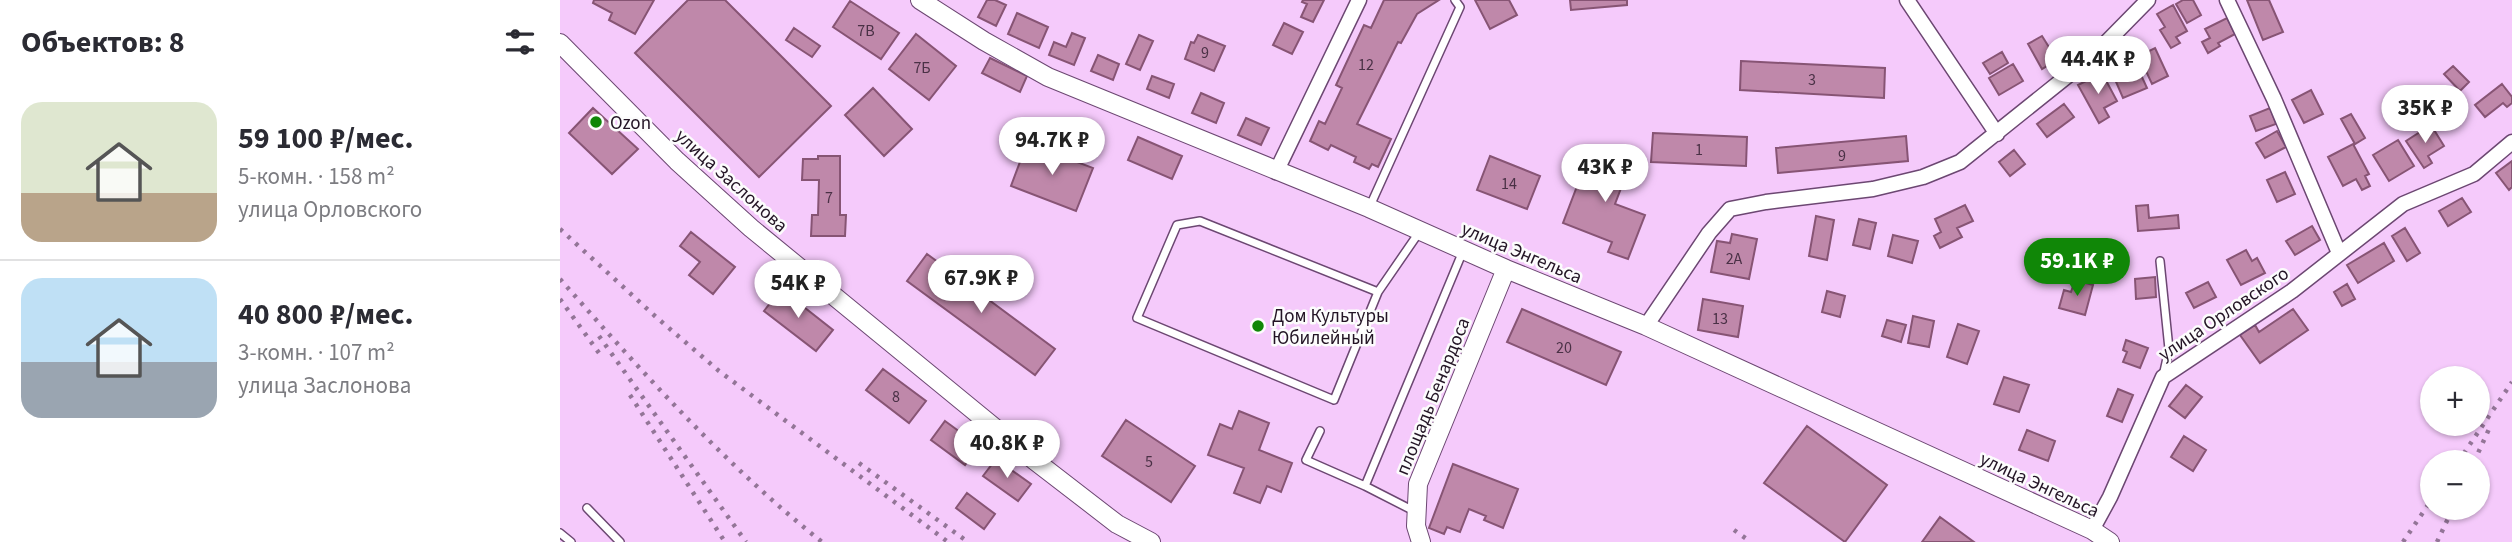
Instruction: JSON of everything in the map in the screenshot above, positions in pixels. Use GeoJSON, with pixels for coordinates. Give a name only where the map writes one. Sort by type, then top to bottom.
{"type":"FeatureCollection","features":[{"type":"Feature","properties":{"kind":"street","name":"улица Энгельса"},"geometry":{"type":"LineString","coordinates":[[920,0],[984,41],[1048,77],[1646,326],[2092,530],[2110,542]]}},
{"type":"Feature","properties":{"kind":"street"},"geometry":{"type":"LineString","coordinates":[[1276,172],[1359,0]]}},
{"type":"Feature","properties":{"kind":"street"},"geometry":{"type":"LineString","coordinates":[[1908,0],[1997,134]]}},
{"type":"Feature","properties":{"kind":"street"},"geometry":{"type":"LineString","coordinates":[[1646,326],[1709,233],[1730,209],[1873,188],[1923,177],[1960,162],[2096,53],[2148,0]]}},
{"type":"Feature","properties":{"kind":"street"},"geometry":{"type":"LineString","coordinates":[[2227,0],[2274,99],[2339,253]]}},
{"type":"Feature","properties":{"kind":"street","name":"улица Заслонова"},"geometry":{"type":"LineString","coordinates":[[560,43],[677,162],[751,228],[1034,460],[1117,524],[1151,542]]}},
{"type":"Feature","properties":{"kind":"street","name":"улица Орловского"},"geometry":{"type":"LineString","coordinates":[[2092,530],[2110,497],[2163,377],[2292,291],[2403,204],[2474,174],[2512,142]]}},
{"type":"Feature","properties":{"kind":"street","name":"площадь Бенардоса"},"geometry":{"type":"LineString","coordinates":[[1421,542],[1416,526],[1418,484],[1506,269]]}},
{"type":"Feature","properties":{"kind":"lane"},"geometry":{"type":"LineString","coordinates":[[1368,208],[1460,7],[1455,0]]}},
{"type":"Feature","properties":{"kind":"lane"},"geometry":{"type":"LineString","coordinates":[[1378,292],[1200,221],[1177,225],[1137,318],[1334,400],[1378,292],[1420,231]]}},
{"type":"Feature","properties":{"kind":"lane"},"geometry":{"type":"LineString","coordinates":[[1365,486],[1464,250]]}},
{"type":"Feature","properties":{"kind":"lane"},"geometry":{"type":"LineString","coordinates":[[2160,261],[2169,349],[2163,377]]}},
{"type":"Feature","properties":{"kind":"lane"},"geometry":{"type":"LineString","coordinates":[[1320,431],[1306,460],[1416,512]]}},
{"type":"Feature","properties":{"kind":"lane"},"geometry":{"type":"LineString","coordinates":[[587,508],[620,542]]}},
{"type":"Feature","properties":{"kind":"lane"},"geometry":{"type":"LineString","coordinates":[[560,533],[571,542]]}},
{"type":"Feature","properties":{"kind":"building"},"geometry":{"type":"Polygon","coordinates":[[[594,0],[654,0],[635,34],[609,20],[612,13],[593,3],[594,0]]]}},
{"type":"Feature","properties":{"kind":"building"},"geometry":{"type":"Polygon","coordinates":[[[688,0],[725,0],[831,106],[759,177],[635,53],[688,0]]]}},
{"type":"Feature","properties":{"kind":"building"},"geometry":{"type":"Polygon","coordinates":[[[987,0],[1006,5],[996,26],[978,17],[987,0]]]}},
{"type":"Feature","properties":{"kind":"building"},"geometry":{"type":"Polygon","coordinates":[[[1324,0],[1313,22],[1301,17],[1307,4],[1302,2],[1324,0]]]}},
{"type":"Feature","properties":{"kind":"building"},"geometry":{"type":"Polygon","coordinates":[[[1384,0],[1439,0],[1417,14],[1401,43],[1398,42],[1357,124],[1391,139],[1378,167],[1372,164],[1369,169],[1354,162],[1356,157],[1331,145],[1328,150],[1310,141],[1319,121],[1325,124],[1342,88],[1336,85],[1364,25],[1371,28],[1384,0]]]}},
{"type":"Feature","properties":{"kind":"building"},"geometry":{"type":"Polygon","coordinates":[[[1475,0],[1509,0],[1517,15],[1490,29],[1475,0]]]}},
{"type":"Feature","properties":{"kind":"building"},"geometry":{"type":"Polygon","coordinates":[[[1570,0],[1627,0],[1627,5],[1571,10],[1570,0]]]}},
{"type":"Feature","properties":{"kind":"building"},"geometry":{"type":"Polygon","coordinates":[[[2183,0],[2193,0],[2201,15],[2187,23],[2176,4],[2183,0]]]}},
{"type":"Feature","properties":{"kind":"building"},"geometry":{"type":"Polygon","coordinates":[[[2247,0],[2269,0],[2283,32],[2263,40],[2247,0]]]}},
{"type":"Feature","properties":{"kind":"building"},"geometry":{"type":"Polygon","coordinates":[[[850,1],[899,33],[881,59],[833,27],[850,1]]]}},
{"type":"Feature","properties":{"kind":"building"},"geometry":{"type":"Polygon","coordinates":[[[2173,5],[2187,31],[2176,37],[2180,43],[2171,48],[2160,30],[2165,27],[2157,14],[2173,5]]]}},
{"type":"Feature","properties":{"kind":"building"},"geometry":{"type":"Polygon","coordinates":[[[1017,13],[1048,27],[1039,48],[1008,34],[1017,13]]]}},
{"type":"Feature","properties":{"kind":"building"},"geometry":{"type":"Polygon","coordinates":[[[2227,18],[2235,34],[2218,43],[2220,46],[2208,53],[2202,42],[2210,38],[2205,29],[2227,18]]]}},
{"type":"Feature","properties":{"kind":"building"},"geometry":{"type":"Polygon","coordinates":[[[1284,23],[1303,32],[1292,54],[1273,45],[1284,23]]]}},
{"type":"Feature","properties":{"kind":"building"},"geometry":{"type":"Polygon","coordinates":[[[794,28],[820,46],[812,57],[786,40],[794,28]]]}},
{"type":"Feature","properties":{"kind":"building"},"geometry":{"type":"Polygon","coordinates":[[[1072,33],[1085,38],[1074,65],[1049,55],[1054,42],[1066,47],[1072,33]]]}},
{"type":"Feature","properties":{"kind":"building"},"geometry":{"type":"Polygon","coordinates":[[[916,34],[956,66],[929,100],[889,69],[916,34]]]}},
{"type":"Feature","properties":{"kind":"building"},"geometry":{"type":"Polygon","coordinates":[[[1139,35],[1153,41],[1140,70],[1126,64],[1139,35]]]}},
{"type":"Feature","properties":{"kind":"building"},"geometry":{"type":"Polygon","coordinates":[[[1198,35],[1225,46],[1214,71],[1185,59],[1191,42],[1194,43],[1198,35]]]}},
{"type":"Feature","properties":{"kind":"building"},"geometry":{"type":"Polygon","coordinates":[[[2042,36],[2057,60],[2042,69],[2028,44],[2042,36]]]}},
{"type":"Feature","properties":{"kind":"building"},"geometry":{"type":"Polygon","coordinates":[[[2155,48],[2168,76],[2152,84],[2139,56],[2155,48]]]}},
{"type":"Feature","properties":{"kind":"building"},"geometry":{"type":"Polygon","coordinates":[[[2130,51],[2147,88],[2123,98],[2107,61],[2130,51]]]}},
{"type":"Feature","properties":{"kind":"building"},"geometry":{"type":"Polygon","coordinates":[[[2002,52],[2008,63],[1990,74],[1983,63],[2002,52]]]}},
{"type":"Feature","properties":{"kind":"building"},"geometry":{"type":"Polygon","coordinates":[[[1098,55],[1119,64],[1113,80],[1091,71],[1098,55]]]}},
{"type":"Feature","properties":{"kind":"building"},"geometry":{"type":"Polygon","coordinates":[[[990,58],[1027,76],[1020,92],[982,73],[990,58]]]}},
{"type":"Feature","properties":{"kind":"building"},"geometry":{"type":"Polygon","coordinates":[[[1741,61],[1885,68],[1884,98],[1740,90],[1741,61]]]}},
{"type":"Feature","properties":{"kind":"building"},"geometry":{"type":"Polygon","coordinates":[[[2013,64],[2023,81],[1999,95],[1989,78],[2013,64]]]}},
{"type":"Feature","properties":{"kind":"building"},"geometry":{"type":"Polygon","coordinates":[[[2453,66],[2469,82],[2460,91],[2444,74],[2453,66]]]}},
{"type":"Feature","properties":{"kind":"building"},"geometry":{"type":"Polygon","coordinates":[[[2102,73],[2117,101],[2104,108],[2109,117],[2099,123],[2078,85],[2102,73]]]}},
{"type":"Feature","properties":{"kind":"building"},"geometry":{"type":"Polygon","coordinates":[[[1152,76],[1174,84],[1169,98],[1147,89],[1152,76]]]}},
{"type":"Feature","properties":{"kind":"building"},"geometry":{"type":"Polygon","coordinates":[[[2502,84],[2512,97],[2512,103],[2507,107],[2503,103],[2485,117],[2475,105],[2502,84]]]}},
{"type":"Feature","properties":{"kind":"building"},"geometry":{"type":"Polygon","coordinates":[[[873,88],[912,129],[884,156],[845,115],[873,88]]]}},
{"type":"Feature","properties":{"kind":"building"},"geometry":{"type":"Polygon","coordinates":[[[2311,90],[2323,114],[2304,123],[2292,100],[2311,90]]]}},
{"type":"Feature","properties":{"kind":"building"},"geometry":{"type":"Polygon","coordinates":[[[1201,93],[1224,103],[1216,123],[1192,113],[1201,93]]]}},
{"type":"Feature","properties":{"kind":"building"},"geometry":{"type":"Polygon","coordinates":[[[2064,104],[2074,117],[2047,137],[2037,124],[2064,104]]]}},
{"type":"Feature","properties":{"kind":"building"},"geometry":{"type":"Polygon","coordinates":[[[593,108],[638,149],[612,174],[569,133],[593,108]]]}},
{"type":"Feature","properties":{"kind":"building"},"geometry":{"type":"Polygon","coordinates":[[[2270,108],[2276,124],[2256,131],[2250,116],[2270,108]]]}},
{"type":"Feature","properties":{"kind":"building"},"geometry":{"type":"Polygon","coordinates":[[[2351,114],[2365,138],[2355,144],[2341,119],[2351,114]]]}},
{"type":"Feature","properties":{"kind":"building"},"geometry":{"type":"Polygon","coordinates":[[[1246,118],[1269,128],[1261,145],[1238,135],[1246,118]]]}},
{"type":"Feature","properties":{"kind":"building"},"geometry":{"type":"Polygon","coordinates":[[[2431,125],[2444,146],[2428,156],[2432,163],[2424,168],[2406,141],[2431,125]]]}},
{"type":"Feature","properties":{"kind":"building"},"geometry":{"type":"Polygon","coordinates":[[[2277,131],[2286,147],[2265,158],[2256,143],[2277,131]]]}},
{"type":"Feature","properties":{"kind":"building"},"geometry":{"type":"Polygon","coordinates":[[[1653,133],[1747,137],[1746,166],[1651,162],[1653,133]]]}},
{"type":"Feature","properties":{"kind":"building"},"geometry":{"type":"Polygon","coordinates":[[[1906,136],[1908,161],[1778,173],[1776,148],[1906,136]]]}},
{"type":"Feature","properties":{"kind":"building"},"geometry":{"type":"Polygon","coordinates":[[[1138,137],[1182,156],[1172,179],[1128,160],[1138,137]]]}},
{"type":"Feature","properties":{"kind":"building"},"geometry":{"type":"Polygon","coordinates":[[[2398,140],[2414,166],[2389,181],[2373,155],[2398,140]]]}},
{"type":"Feature","properties":{"kind":"building"},"geometry":{"type":"Polygon","coordinates":[[[1027,143],[1093,168],[1076,211],[1011,186],[1027,143]]]}},
{"type":"Feature","properties":{"kind":"building"},"geometry":{"type":"Polygon","coordinates":[[[2353,144],[2369,174],[2365,176],[2370,186],[2362,190],[2356,179],[2343,186],[2328,157],[2353,144]]]}},
{"type":"Feature","properties":{"kind":"building"},"geometry":{"type":"Polygon","coordinates":[[[1592,147],[1631,162],[1615,204],[1645,215],[1628,259],[1608,252],[1612,242],[1563,223],[1592,147]]]}},
{"type":"Feature","properties":{"kind":"building"},"geometry":{"type":"Polygon","coordinates":[[[2014,150],[2025,164],[2010,176],[1999,162],[2014,150]]]}},
{"type":"Feature","properties":{"kind":"building"},"geometry":{"type":"Polygon","coordinates":[[[818,156],[840,156],[840,215],[846,215],[845,236],[811,236],[812,215],[818,215],[819,180],[802,180],[803,159],[818,159],[818,156]]]}},
{"type":"Feature","properties":{"kind":"building"},"geometry":{"type":"Polygon","coordinates":[[[1490,156],[1540,176],[1527,209],[1477,190],[1490,156]]]}},
{"type":"Feature","properties":{"kind":"building"},"geometry":{"type":"Polygon","coordinates":[[[2512,161],[2512,187],[2509,190],[2496,173],[2512,161]]]}},
{"type":"Feature","properties":{"kind":"building"},"geometry":{"type":"Polygon","coordinates":[[[2285,172],[2295,194],[2277,202],[2267,180],[2285,172]]]}},
{"type":"Feature","properties":{"kind":"building"},"geometry":{"type":"Polygon","coordinates":[[[2462,198],[2471,212],[2448,226],[2439,211],[2462,198]]]}},
{"type":"Feature","properties":{"kind":"building"},"geometry":{"type":"Polygon","coordinates":[[[1965,205],[1973,221],[1957,228],[1962,237],[1940,248],[1934,236],[1941,232],[1935,219],[1965,205]]]}},
{"type":"Feature","properties":{"kind":"building"},"geometry":{"type":"Polygon","coordinates":[[[2148,205],[2149,218],[2178,215],[2179,228],[2138,231],[2136,206],[2148,205]]]}},
{"type":"Feature","properties":{"kind":"building"},"geometry":{"type":"Polygon","coordinates":[[[1816,216],[1834,220],[1827,260],[1809,256],[1816,216]]]}},
{"type":"Feature","properties":{"kind":"building"},"geometry":{"type":"Polygon","coordinates":[[[1859,219],[1876,223],[1870,249],[1853,245],[1859,219]]]}},
{"type":"Feature","properties":{"kind":"building"},"geometry":{"type":"Polygon","coordinates":[[[2312,226],[2320,240],[2295,255],[2286,241],[2312,226]]]}},
{"type":"Feature","properties":{"kind":"building"},"geometry":{"type":"Polygon","coordinates":[[[2405,228],[2420,253],[2407,261],[2392,236],[2405,228]]]}},
{"type":"Feature","properties":{"kind":"building"},"geometry":{"type":"Polygon","coordinates":[[[691,232],[735,267],[713,294],[689,275],[700,262],[680,246],[691,232]]]}},
{"type":"Feature","properties":{"kind":"building"},"geometry":{"type":"Polygon","coordinates":[[[1732,234],[1757,239],[1749,279],[1711,272],[1717,241],[1730,243],[1732,234]]]}},
{"type":"Feature","properties":{"kind":"building"},"geometry":{"type":"Polygon","coordinates":[[[1893,235],[1918,241],[1912,263],[1888,256],[1893,235]]]}},
{"type":"Feature","properties":{"kind":"building"},"geometry":{"type":"Polygon","coordinates":[[[2384,243],[2394,261],[2358,283],[2347,265],[2384,243]]]}},
{"type":"Feature","properties":{"kind":"building"},"geometry":{"type":"Polygon","coordinates":[[[2246,250],[2252,261],[2257,258],[2265,273],[2241,285],[2227,260],[2246,250]]]}},
{"type":"Feature","properties":{"kind":"building"},"geometry":{"type":"Polygon","coordinates":[[[927,254],[1055,349],[1035,375],[907,281],[927,254]]]}},
{"type":"Feature","properties":{"kind":"building"},"geometry":{"type":"Polygon","coordinates":[[[2155,277],[2156,297],[2136,299],[2135,279],[2155,277]]]}},
{"type":"Feature","properties":{"kind":"building"},"geometry":{"type":"Polygon","coordinates":[[[2075,280],[2093,285],[2085,315],[2059,308],[2064,290],[2071,292],[2075,280]]]}},
{"type":"Feature","properties":{"kind":"building"},"geometry":{"type":"Polygon","coordinates":[[[2208,282],[2216,297],[2194,308],[2186,293],[2208,282]]]}},
{"type":"Feature","properties":{"kind":"building"},"geometry":{"type":"Polygon","coordinates":[[[2347,284],[2355,299],[2342,306],[2334,292],[2347,284]]]}},
{"type":"Feature","properties":{"kind":"building"},"geometry":{"type":"Polygon","coordinates":[[[781,289],[833,330],[816,351],[764,311],[781,289]]]}},
{"type":"Feature","properties":{"kind":"building"},"geometry":{"type":"Polygon","coordinates":[[[1827,291],[1845,296],[1840,317],[1822,312],[1827,291]]]}},
{"type":"Feature","properties":{"kind":"building"},"geometry":{"type":"Polygon","coordinates":[[[1703,299],[1743,306],[1738,337],[1698,330],[1703,299]]]}},
{"type":"Feature","properties":{"kind":"building"},"geometry":{"type":"Polygon","coordinates":[[[1522,309],[1621,352],[1606,385],[1507,342],[1522,309]]]}},
{"type":"Feature","properties":{"kind":"building"},"geometry":{"type":"Polygon","coordinates":[[[2293,309],[2308,330],[2260,363],[2240,335],[2255,325],[2259,332],[2293,309]]]}},
{"type":"Feature","properties":{"kind":"building"},"geometry":{"type":"Polygon","coordinates":[[[1913,316],[1934,321],[1929,347],[1908,343],[1913,316]]]}},
{"type":"Feature","properties":{"kind":"building"},"geometry":{"type":"Polygon","coordinates":[[[1887,320],[1906,325],[1901,342],[1882,336],[1887,320]]]}},
{"type":"Feature","properties":{"kind":"building"},"geometry":{"type":"Polygon","coordinates":[[[1958,324],[1979,331],[1967,364],[1947,357],[1958,324]]]}},
{"type":"Feature","properties":{"kind":"building"},"geometry":{"type":"Polygon","coordinates":[[[2126,340],[2148,348],[2140,368],[2123,362],[2127,352],[2123,350],[2126,340]]]}},
{"type":"Feature","properties":{"kind":"building"},"geometry":{"type":"Polygon","coordinates":[[[883,369],[926,401],[909,423],[866,390],[883,369]]]}},
{"type":"Feature","properties":{"kind":"building"},"geometry":{"type":"Polygon","coordinates":[[[2004,377],[2029,385],[2019,412],[1994,404],[2004,377]]]}},
{"type":"Feature","properties":{"kind":"building"},"geometry":{"type":"Polygon","coordinates":[[[2186,385],[2202,397],[2185,418],[2169,406],[2186,385]]]}},
{"type":"Feature","properties":{"kind":"building"},"geometry":{"type":"Polygon","coordinates":[[[2118,389],[2133,395],[2122,422],[2107,416],[2118,389]]]}},
{"type":"Feature","properties":{"kind":"building"},"geometry":{"type":"Polygon","coordinates":[[[1239,411],[1269,423],[1259,450],[1292,463],[1281,492],[1267,486],[1260,503],[1234,493],[1244,468],[1208,455],[1220,424],[1232,429],[1239,411]]]}},
{"type":"Feature","properties":{"kind":"building"},"geometry":{"type":"Polygon","coordinates":[[[1126,420],[1195,466],[1171,502],[1102,456],[1126,420]]]}},
{"type":"Feature","properties":{"kind":"building"},"geometry":{"type":"Polygon","coordinates":[[[945,421],[979,446],[965,465],[931,440],[945,421]]]}},
{"type":"Feature","properties":{"kind":"building"},"geometry":{"type":"Polygon","coordinates":[[[1807,426],[1887,485],[1845,542],[1764,483],[1807,426]]]}},
{"type":"Feature","properties":{"kind":"building"},"geometry":{"type":"Polygon","coordinates":[[[2027,430],[2055,441],[2048,461],[2019,450],[2027,430]]]}},
{"type":"Feature","properties":{"kind":"building"},"geometry":{"type":"Polygon","coordinates":[[[2184,436],[2206,450],[2193,471],[2171,457],[2184,436]]]}},
{"type":"Feature","properties":{"kind":"building"},"geometry":{"type":"Polygon","coordinates":[[[996,459],[1031,484],[1018,501],[983,476],[996,459]]]}},
{"type":"Feature","properties":{"kind":"building"},"geometry":{"type":"Polygon","coordinates":[[[1453,464],[1518,489],[1503,528],[1484,520],[1486,516],[1469,509],[1460,532],[1447,527],[1444,534],[1429,528],[1453,464]]]}},
{"type":"Feature","properties":{"kind":"building"},"geometry":{"type":"Polygon","coordinates":[[[967,493],[995,514],[984,529],[956,508],[967,493]]]}},
{"type":"Feature","properties":{"kind":"building"},"geometry":{"type":"Polygon","coordinates":[[[1940,517],[1974,542],[1922,542],[1940,517]]]}},
{"type":"Feature","properties":{"kind":"railway"},"geometry":{"type":"LineString","coordinates":[[560,229],[719,371],[948,542]]}},
{"type":"Feature","properties":{"kind":"railway"},"geometry":{"type":"LineString","coordinates":[[560,279],[653,383],[718,449],[822,542]]}},
{"type":"Feature","properties":{"kind":"railway"},"geometry":{"type":"LineString","coordinates":[[560,299],[599,353]]}},
{"type":"Feature","properties":{"kind":"railway"},"geometry":{"type":"LineString","coordinates":[[599,336],[746,542]]}},
{"type":"Feature","properties":{"kind":"railway"},"geometry":{"type":"LineString","coordinates":[[2466,450],[2512,382]]}},
{"type":"Feature","properties":{"kind":"railway"},"geometry":{"type":"LineString","coordinates":[[630,395],[725,542]]}},
{"type":"Feature","properties":{"kind":"railway"},"geometry":{"type":"LineString","coordinates":[[2479,450],[2486,436]]}},
{"type":"Feature","properties":{"kind":"railway"},"geometry":{"type":"LineString","coordinates":[[859,463],[968,542]]}},
{"type":"Feature","properties":{"kind":"railway"},"geometry":{"type":"LineString","coordinates":[[2403,542],[2420,517]]}},
{"type":"Feature","properties":{"kind":"railway"},"geometry":{"type":"LineString","coordinates":[[2437,542],[2447,520]]}},
{"type":"Feature","properties":{"kind":"railway"},"geometry":{"type":"LineString","coordinates":[[1734,530],[1751,542]]}},
{"type":"Feature","properties":{"kind":"place","name":"Ozon"},"geometry":{"type":"Point","coordinates":[596,122]}},
{"type":"Feature","properties":{"kind":"place","name":"Дом Культуры Юбилейный"},"geometry":{"type":"Point","coordinates":[1258,326]}}]}
